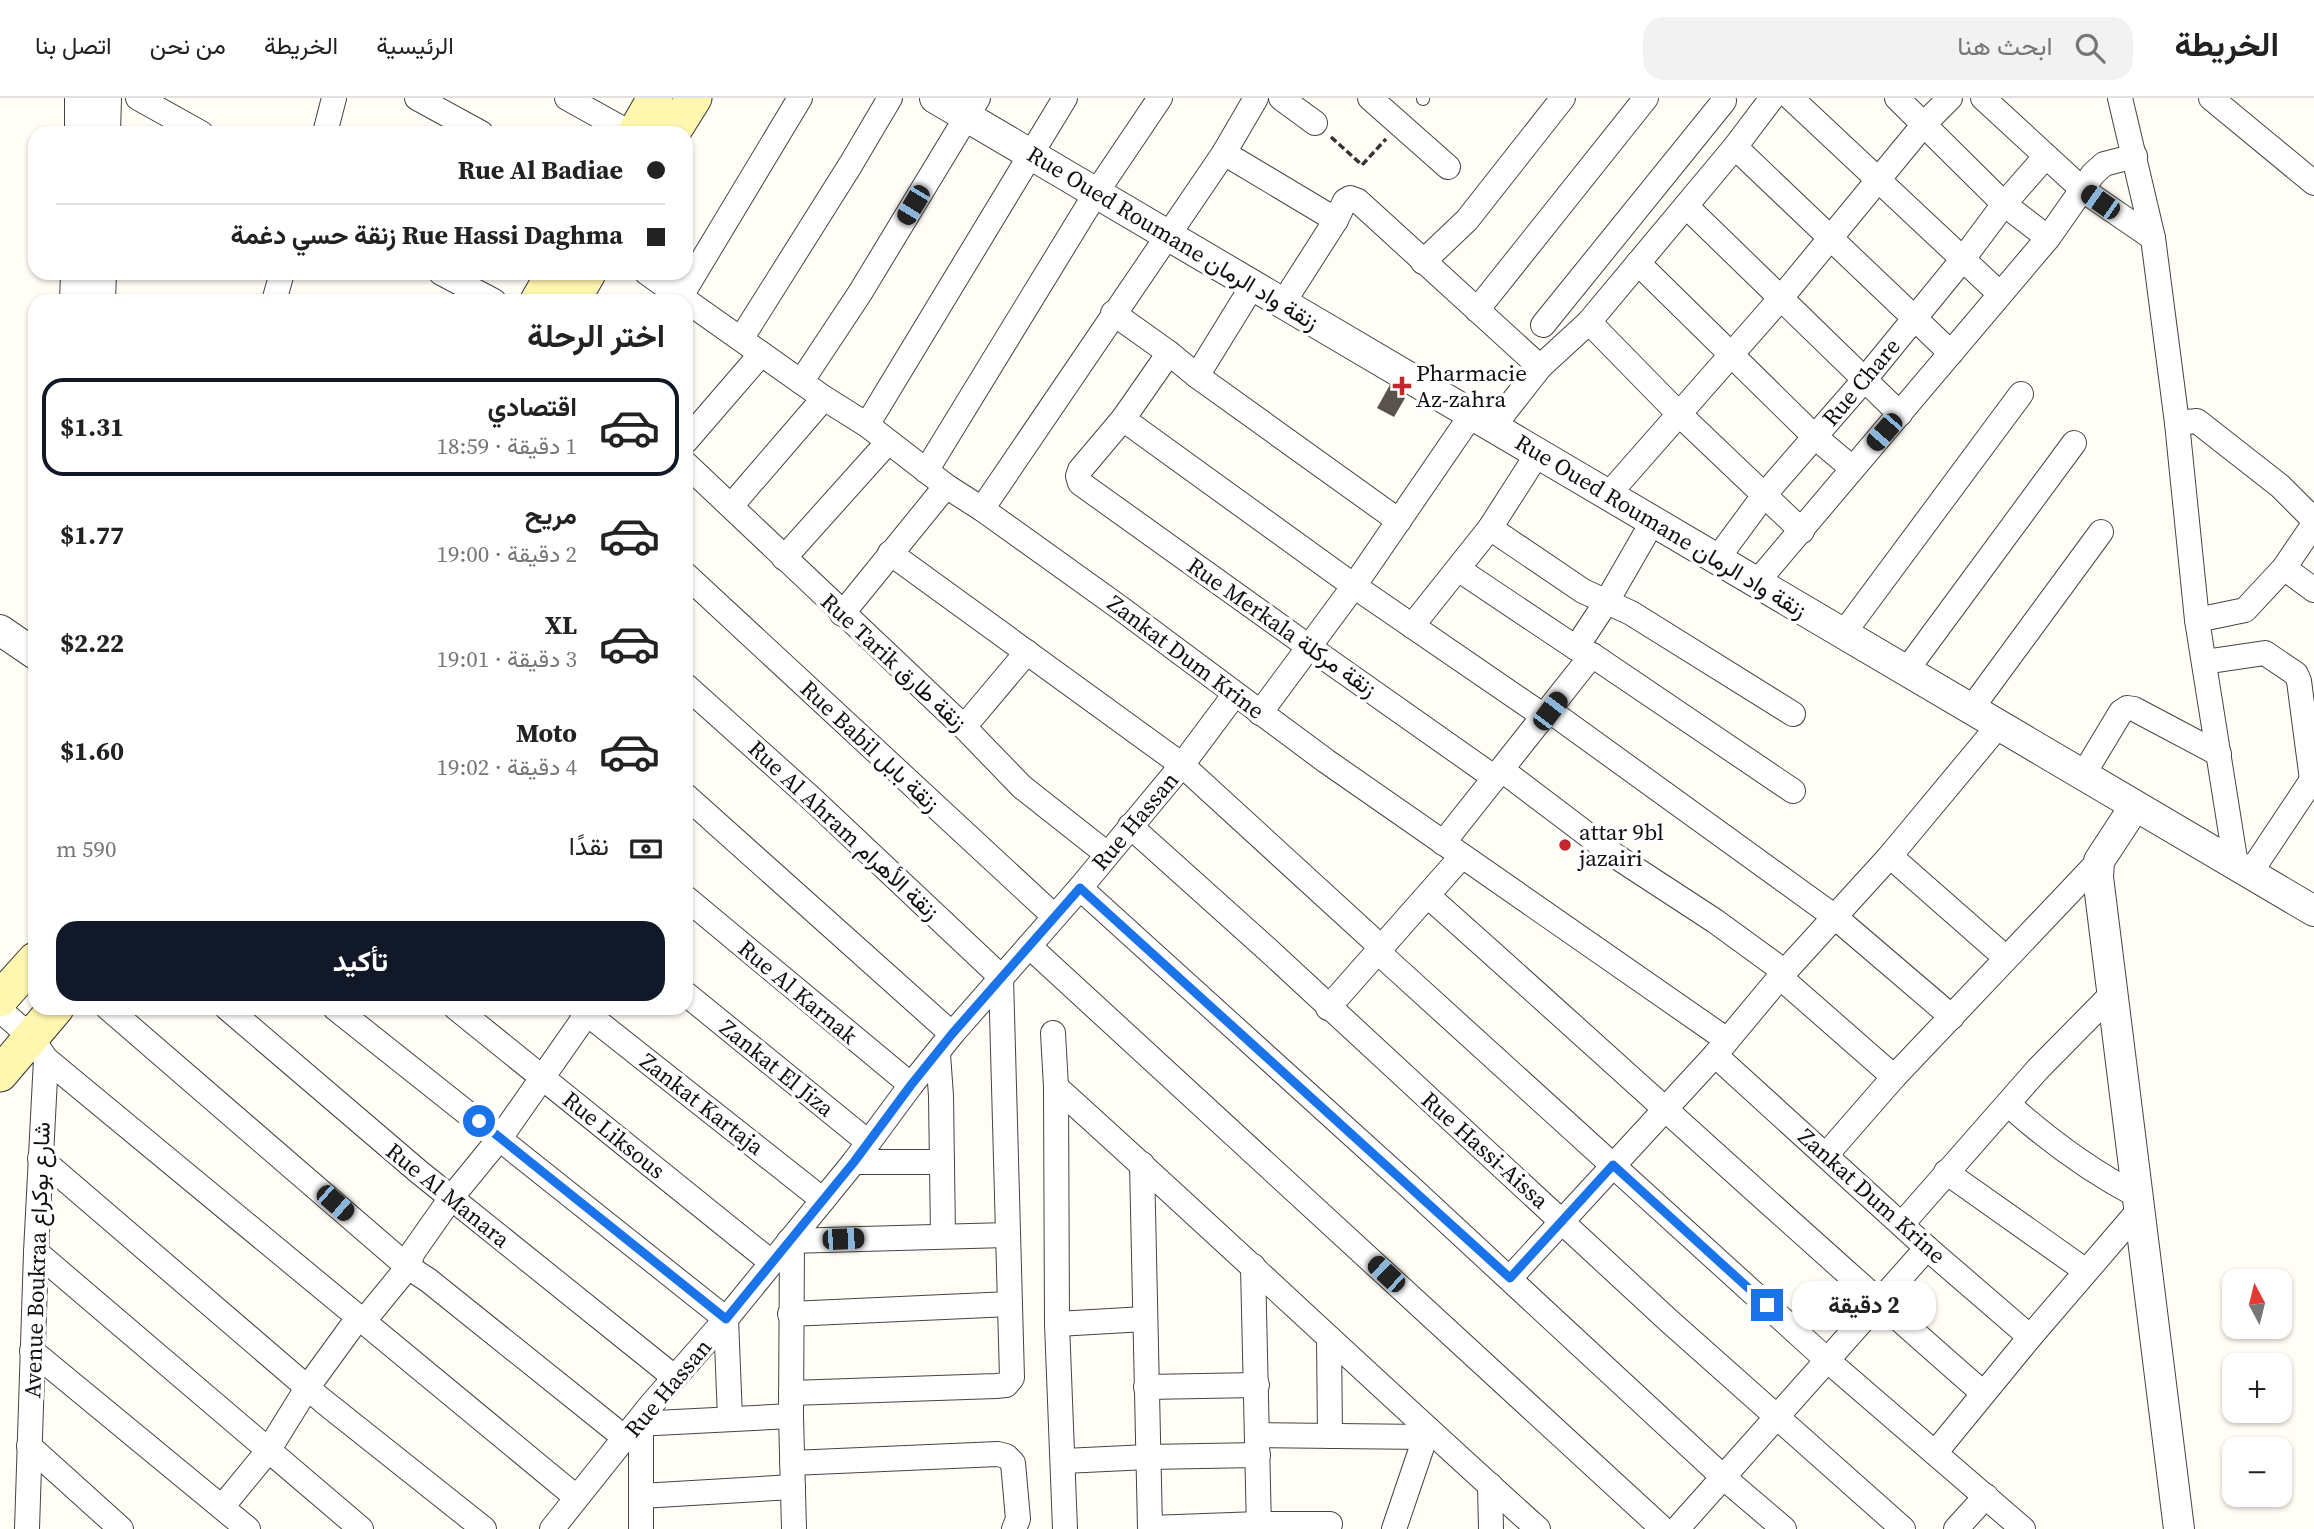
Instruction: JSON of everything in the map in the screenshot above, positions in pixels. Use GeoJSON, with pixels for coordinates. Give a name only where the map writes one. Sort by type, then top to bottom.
{"type":"FeatureCollection","features":[{"type":"Feature","properties":{"kind":"main road"},"geometry":{"type":"LineString","coordinates":[[637,126],[655,98]]}},
{"type":"Feature","properties":{"kind":"main road"},"geometry":{"type":"LineString","coordinates":[[676,126],[694,98]]}},
{"type":"Feature","properties":{"kind":"main road"},"geometry":{"type":"LineString","coordinates":[[0,1074],[38,1048],[52,1015]]}},
{"type":"Feature","properties":{"kind":"street"},"geometry":{"type":"LineString","coordinates":[[79,126],[80,98]]}},
{"type":"Feature","properties":{"kind":"street"},"geometry":{"type":"LineString","coordinates":[[105,126],[106,98]]}},
{"type":"Feature","properties":{"kind":"street"},"geometry":{"type":"LineString","coordinates":[[138,98],[188,126]]}},
{"type":"Feature","properties":{"kind":"street"},"geometry":{"type":"LineString","coordinates":[[328,126],[334,98]]}},
{"type":"Feature","properties":{"kind":"street"},"geometry":{"type":"LineString","coordinates":[[417,98],[468,126]]}},
{"type":"Feature","properties":{"kind":"street"},"geometry":{"type":"LineString","coordinates":[[567,98],[620,126]]}},
{"type":"Feature","properties":{"kind":"street"},"geometry":{"type":"LineString","coordinates":[[693,276],[800,98]]}},
{"type":"Feature","properties":{"kind":"street"},"geometry":{"type":"LineString","coordinates":[[741,339],[890,98]]}},
{"type":"Feature","properties":{"kind":"street","name":"Rue Oued Roumane زنقة واد الرمان"},"geometry":{"type":"LineString","coordinates":[[935,98],[973,107],[1031,154],[2314,911]]}},
{"type":"Feature","properties":{"kind":"street"},"geometry":{"type":"LineString","coordinates":[[867,425],[1065,98]]}},
{"type":"Feature","properties":{"kind":"street"},"geometry":{"type":"LineString","coordinates":[[926,471],[1097,193],[1160,98]]}},
{"type":"Feature","properties":{"kind":"street"},"geometry":{"type":"LineString","coordinates":[[982,509],[1224,153],[1256,98]]}},
{"type":"Feature","properties":{"kind":"street"},"geometry":{"type":"LineString","coordinates":[[1281,98],[1315,123]]}},
{"type":"Feature","properties":{"kind":"street"},"geometry":{"type":"LineString","coordinates":[[1370,98],[1448,167]]}},
{"type":"Feature","properties":{"kind":"street"},"geometry":{"type":"LineString","coordinates":[[1423,262],[1481,204],[1563,98]]}},
{"type":"Feature","properties":{"kind":"street"},"geometry":{"type":"LineString","coordinates":[[1477,310],[1646,98]]}},
{"type":"Feature","properties":{"kind":"street"},"geometry":{"type":"LineString","coordinates":[[1260,713],[1399,521],[1482,420],[1589,321],[1735,147],[1772,98]]}},
{"type":"Feature","properties":{"kind":"street"},"geometry":{"type":"LineString","coordinates":[[1791,98],[2000,294]]}},
{"type":"Feature","properties":{"kind":"street"},"geometry":{"type":"LineString","coordinates":[[1897,98],[2004,204],[2048,238]]}},
{"type":"Feature","properties":{"kind":"street"},"geometry":{"type":"LineString","coordinates":[[1608,495],[1781,298],[1925,123],[1950,98]]}},
{"type":"Feature","properties":{"kind":"street"},"geometry":{"type":"LineString","coordinates":[[1983,98],[2083,190],[2153,238]]}},
{"type":"Feature","properties":{"kind":"street"},"geometry":{"type":"LineString","coordinates":[[2120,98],[2153,238],[2177,423],[2197,620],[2219,754],[2243,869]]}},
{"type":"Feature","properties":{"kind":"street"},"geometry":{"type":"LineString","coordinates":[[2211,98],[2314,183]]}},
{"type":"Feature","properties":{"kind":"street"},"geometry":{"type":"LineString","coordinates":[[1543,325],[1723,100],[1749,125]]}},
{"type":"Feature","properties":{"kind":"street"},"geometry":{"type":"LineString","coordinates":[[801,382],[860,293],[973,107]]}},
{"type":"Feature","properties":{"kind":"street"},"geometry":{"type":"LineString","coordinates":[[1735,147],[1951,353]]}},
{"type":"Feature","properties":{"kind":"street"},"geometry":{"type":"LineString","coordinates":[[1224,153],[1336,220]]}},
{"type":"Feature","properties":{"kind":"street","name":"Rue Chare"},"geometry":{"type":"LineString","coordinates":[[1717,559],[1765,494],[1865,379],[1964,259],[2004,204],[2046,156]]}},
{"type":"Feature","properties":{"kind":"street"},"geometry":{"type":"LineString","coordinates":[[1757,582],[2048,238],[2093,174],[2104,164],[2135,156]]}},
{"type":"Feature","properties":{"kind":"street"},"geometry":{"type":"LineString","coordinates":[[1283,303],[1349,197],[1540,368]]}},
{"type":"Feature","properties":{"kind":"street"},"geometry":{"type":"LineString","coordinates":[[1686,205],[1900,414]]}},
{"type":"Feature","properties":{"kind":"street"},"geometry":{"type":"LineString","coordinates":[[1638,262],[1815,437],[1852,468]]}},
{"type":"Feature","properties":{"kind":"street"},"geometry":{"type":"LineString","coordinates":[[454,280],[481,294]]}},
{"type":"Feature","properties":{"kind":"street","name":"Zankat Dum Krine"},"geometry":{"type":"LineString","coordinates":[[656,280],[675,294]]}},
{"type":"Feature","properties":{"kind":"street"},"geometry":{"type":"LineString","coordinates":[[1197,376],[1253,285]]}},
{"type":"Feature","properties":{"kind":"street","name":"Zankat Dum Krine"},"geometry":{"type":"LineString","coordinates":[[693,307],[867,425],[946,486],[1124,610],[1260,713],[1453,850],[1721,1048],[1826,1154],[1927,1248],[2030,1337]]}},
{"type":"Feature","properties":{"kind":"street"},"geometry":{"type":"LineString","coordinates":[[1113,313],[1399,521]]}},
{"type":"Feature","properties":{"kind":"street"},"geometry":{"type":"LineString","coordinates":[[1589,321],[1679,414],[1802,531]]}},
{"type":"Feature","properties":{"kind":"street"},"geometry":{"type":"LineString","coordinates":[[1169,353],[1123,419],[1354,586],[1547,714],[1835,917],[1952,1017]]}},
{"type":"Feature","properties":{"kind":"street"},"geometry":{"type":"LineString","coordinates":[[693,433],[761,354]]}},
{"type":"Feature","properties":{"kind":"street"},"geometry":{"type":"LineString","coordinates":[[1843,634],[2021,394]]}},
{"type":"Feature","properties":{"kind":"street"},"geometry":{"type":"LineString","coordinates":[[732,506],[824,398]]}},
{"type":"Feature","properties":{"kind":"street","name":"Rue Merkala زنقة مركلة"},"geometry":{"type":"LineString","coordinates":[[1123,419],[1080,470],[1079,479],[1087,489],[1309,647],[1715,921],[1782,975],[1894,1077]]}},
{"type":"Feature","properties":{"kind":"street"},"geometry":{"type":"LineString","coordinates":[[2177,423],[2197,421],[2280,486],[2314,522],[2284,568],[2245,610],[2197,620]]}},
{"type":"Feature","properties":{"kind":"street"},"geometry":{"type":"LineString","coordinates":[[784,558],[888,442]]}},
{"type":"Feature","properties":{"kind":"street"},"geometry":{"type":"LineString","coordinates":[[1906,671],[2074,443]]}},
{"type":"Feature","properties":{"kind":"street"},"geometry":{"type":"LineString","coordinates":[[1412,626],[1490,527],[1538,453]]}},
{"type":"Feature","properties":{"kind":"street","name":"Rue Tarik زنقة طارق"},"geometry":{"type":"LineString","coordinates":[[693,470],[964,727],[1033,797],[1107,854]]}},
{"type":"Feature","properties":{"kind":"street"},"geometry":{"type":"LineString","coordinates":[[842,614],[946,486]]}},
{"type":"Feature","properties":{"kind":"street"},"geometry":{"type":"LineString","coordinates":[[1328,1007],[1428,895],[1499,774],[1547,714],[1584,651],[1607,601],[1653,521]]}},
{"type":"Feature","properties":{"kind":"street"},"geometry":{"type":"LineString","coordinates":[[1490,527],[1592,596],[1631,612],[1793,714]]}},
{"type":"Feature","properties":{"kind":"street"},"geometry":{"type":"LineString","coordinates":[[1971,709],[2101,532]]}},
{"type":"Feature","properties":{"kind":"street"},"geometry":{"type":"LineString","coordinates":[[890,553],[1182,765],[1827,1360],[2023,1529]]}},
{"type":"Feature","properties":{"kind":"street"},"geometry":{"type":"LineString","coordinates":[[2284,568],[2314,590]]}},
{"type":"Feature","properties":{"kind":"street"},"geometry":{"type":"LineString","coordinates":[[1458,569],[1793,791]]}},
{"type":"Feature","properties":{"kind":"street","name":"Rue Babil زنقة بابل"},"geometry":{"type":"LineString","coordinates":[[693,581],[1054,916]]}},
{"type":"Feature","properties":{"kind":"street"},"geometry":{"type":"LineString","coordinates":[[0,630],[28,649]]}},
{"type":"Feature","properties":{"kind":"street"},"geometry":{"type":"LineString","coordinates":[[964,727],[1027,652]]}},
{"type":"Feature","properties":{"kind":"street"},"geometry":{"type":"LineString","coordinates":[[2204,662],[2265,653],[2296,674],[2302,693],[2313,779],[2243,869]]}},
{"type":"Feature","properties":{"kind":"street","name":"Rue Al Ahram زنقة الأهرام"},"geometry":{"type":"LineString","coordinates":[[693,692],[812,799],[1002,977]]}},
{"type":"Feature","properties":{"kind":"street","name":"Rue Hassan"},"geometry":{"type":"LineString","coordinates":[[552,1529],[674,1377],[791,1241],[911,1085],[1182,765],[1235,694]]}},
{"type":"Feature","properties":{"kind":"street"},"geometry":{"type":"LineString","coordinates":[[2083,775],[2121,712],[2127,708],[2134,709],[2219,754]]}},
{"type":"Feature","properties":{"kind":"street"},"geometry":{"type":"LineString","coordinates":[[1510,1278],[1721,1048],[1782,975],[1891,856],[1999,725]]}},
{"type":"Feature","properties":{"kind":"street"},"geometry":{"type":"LineString","coordinates":[[693,803],[945,1044],[942,1096],[943,1236]]}},
{"type":"Feature","properties":{"kind":"street"},"geometry":{"type":"LineString","coordinates":[[1826,1154],[1894,1077],[2099,861],[2135,806]]}},
{"type":"Feature","properties":{"kind":"street","name":"Rue Hassi-Aissa"},"geometry":{"type":"LineString","coordinates":[[1130,826],[1668,1320],[1903,1529]]}},
{"type":"Feature","properties":{"kind":"street"},"geometry":{"type":"LineString","coordinates":[[1891,856],[2006,958]]}},
{"type":"Feature","properties":{"kind":"street"},"geometry":{"type":"LineString","coordinates":[[2099,861],[2100,900],[2179,1529]]}},
{"type":"Feature","properties":{"kind":"street"},"geometry":{"type":"LineString","coordinates":[[1080,888],[1784,1529]]}},
{"type":"Feature","properties":{"kind":"street"},"geometry":{"type":"LineString","coordinates":[[1428,895],[1983,1393]]}},
{"type":"Feature","properties":{"kind":"street","name":"Rue Al Karnak"},"geometry":{"type":"LineString","coordinates":[[693,904],[911,1085]]}},
{"type":"Feature","properties":{"kind":"street"},"geometry":{"type":"LineString","coordinates":[[1029,946],[1663,1529]]}},
{"type":"Feature","properties":{"kind":"street"},"geometry":{"type":"LineString","coordinates":[[116,1015],[408,1267],[634,1428],[730,1418],[791,1405],[1006,1385],[1010,1382],[1012,1372],[1002,977]]}},
{"type":"Feature","properties":{"kind":"street"},"geometry":{"type":"LineString","coordinates":[[9,988],[38,1048],[358,1318],[576,1497]]}},
{"type":"Feature","properties":{"kind":"street"},"geometry":{"type":"LineString","coordinates":[[1902,1224],[2069,1036],[2113,993]]}},
{"type":"Feature","properties":{"kind":"street","name":"Zankat El Jiza"},"geometry":{"type":"LineString","coordinates":[[693,1000],[861,1152]]}},
{"type":"Feature","properties":{"kind":"street","name":"Rue Al Manara"},"geometry":{"type":"LineString","coordinates":[[235,1015],[451,1198],[674,1377]]}},
{"type":"Feature","properties":{"kind":"street"},"geometry":{"type":"LineString","coordinates":[[344,1015],[726,1319],[730,1418]]}},
{"type":"Feature","properties":{"kind":"street","name":"Rue Liksous"},"geometry":{"type":"LineString","coordinates":[[465,1015],[771,1262]]}},
{"type":"Feature","properties":{"kind":"street"},"geometry":{"type":"LineString","coordinates":[[222,1507],[268,1451],[307,1388],[358,1318],[367,1317],[408,1267],[413,1252],[451,1198],[500,1138],[583,1015]]}},
{"type":"Feature","properties":{"kind":"street","name":"Zankat Kartaja"},"geometry":{"type":"LineString","coordinates":[[592,1015],[823,1200]]}},
{"type":"Feature","properties":{"kind":"street"},"geometry":{"type":"LineString","coordinates":[[1053,1033],[1065,1529]]}},
{"type":"Feature","properties":{"kind":"street","name":"Avenue Boukraa شارع بوكراع"},"geometry":{"type":"LineString","coordinates":[[27,1529],[40,1158],[38,1048]]}},
{"type":"Feature","properties":{"kind":"street"},"geometry":{"type":"LineString","coordinates":[[1056,1087],[1254,1266],[1427,1433],[1538,1529]]}},
{"type":"Feature","properties":{"kind":"street"},"geometry":{"type":"LineString","coordinates":[[2008,1104],[2062,1150],[2139,1203]]}},
{"type":"Feature","properties":{"kind":"street"},"geometry":{"type":"LineString","coordinates":[[861,1152],[942,1162]]}},
{"type":"Feature","properties":{"kind":"street"},"geometry":{"type":"LineString","coordinates":[[40,1158],[307,1388],[484,1529]]}},
{"type":"Feature","properties":{"kind":"street"},"geometry":{"type":"LineString","coordinates":[[1142,1164],[1150,1529],[1330,1524]]}},
{"type":"Feature","properties":{"kind":"street"},"geometry":{"type":"LineString","coordinates":[[1946,1172],[2086,1272]]}},
{"type":"Feature","properties":{"kind":"street"},"geometry":{"type":"LineString","coordinates":[[1934,1453],[2086,1272],[2139,1203]]}},
{"type":"Feature","properties":{"kind":"street"},"geometry":{"type":"LineString","coordinates":[[794,1529],[791,1241],[1007,1235]]}},
{"type":"Feature","properties":{"kind":"street"},"geometry":{"type":"LineString","coordinates":[[1677,1529],[1927,1248]]}},
{"type":"Feature","properties":{"kind":"street"},"geometry":{"type":"LineString","coordinates":[[36,1252],[361,1529]]}},
{"type":"Feature","properties":{"kind":"street"},"geometry":{"type":"LineString","coordinates":[[1254,1266],[1259,1526]]}},
{"type":"Feature","properties":{"kind":"street"},"geometry":{"type":"LineString","coordinates":[[790,1314],[1010,1304]]}},
{"type":"Feature","properties":{"kind":"street"},"geometry":{"type":"LineString","coordinates":[[1058,1324],[1145,1319]]}},
{"type":"Feature","properties":{"kind":"street"},"geometry":{"type":"LineString","coordinates":[[1329,1338],[1330,1436]]}},
{"type":"Feature","properties":{"kind":"street"},"geometry":{"type":"LineString","coordinates":[[32,1351],[248,1529]]}},
{"type":"Feature","properties":{"kind":"street"},"geometry":{"type":"LineString","coordinates":[[1146,1387],[1257,1385]]}},
{"type":"Feature","properties":{"kind":"street"},"geometry":{"type":"LineString","coordinates":[[634,1428],[641,1496],[641,1529]]}},
{"type":"Feature","properties":{"kind":"street"},"geometry":{"type":"LineString","coordinates":[[1063,1461],[1148,1457],[1330,1436],[1427,1433]]}},
{"type":"Feature","properties":{"kind":"street"},"geometry":{"type":"LineString","coordinates":[[1394,1529],[1427,1433]]}},
{"type":"Feature","properties":{"kind":"street"},"geometry":{"type":"LineString","coordinates":[[29,1446],[121,1529]]}},
{"type":"Feature","properties":{"kind":"street"},"geometry":{"type":"LineString","coordinates":[[641,1496],[792,1475],[998,1454],[1006,1456],[1013,1463],[1017,1519],[1014,1529]]}},
{"type":"Feature","properties":{"kind":"street"},"geometry":{"type":"LineString","coordinates":[[1490,1485],[1491,1529]]}},
{"type":"Feature","properties":{"kind":"street"},"geometry":{"type":"LineString","coordinates":[[1955,1529],[1986,1496]]}},
{"type":"Feature","properties":{"kind":"path"},"geometry":{"type":"LineString","coordinates":[[1315,123],[1362,165],[1399,125]]}},
{"type":"Feature","properties":{"kind":"building"},"geometry":{"type":"Polygon","coordinates":[[[1391,383],[1408,393],[1394,417],[1377,408],[1391,383]]]}},
{"type":"Feature","properties":{"kind":"place","name":"Pharmacie Az-zahra"},"geometry":{"type":"Point","coordinates":[1402,386]}},
{"type":"Feature","properties":{"kind":"place","name":"attar 9bl jazairi"},"geometry":{"type":"Point","coordinates":[1565,845]}},
{"type":"Feature","properties":{"kind":"route"},"geometry":{"type":"LineString","coordinates":[[479,1121],[726,1319],[854,1162],[952,1034],[1080,888],[1510,1278],[1613,1165],[1767,1305]]}}]}
